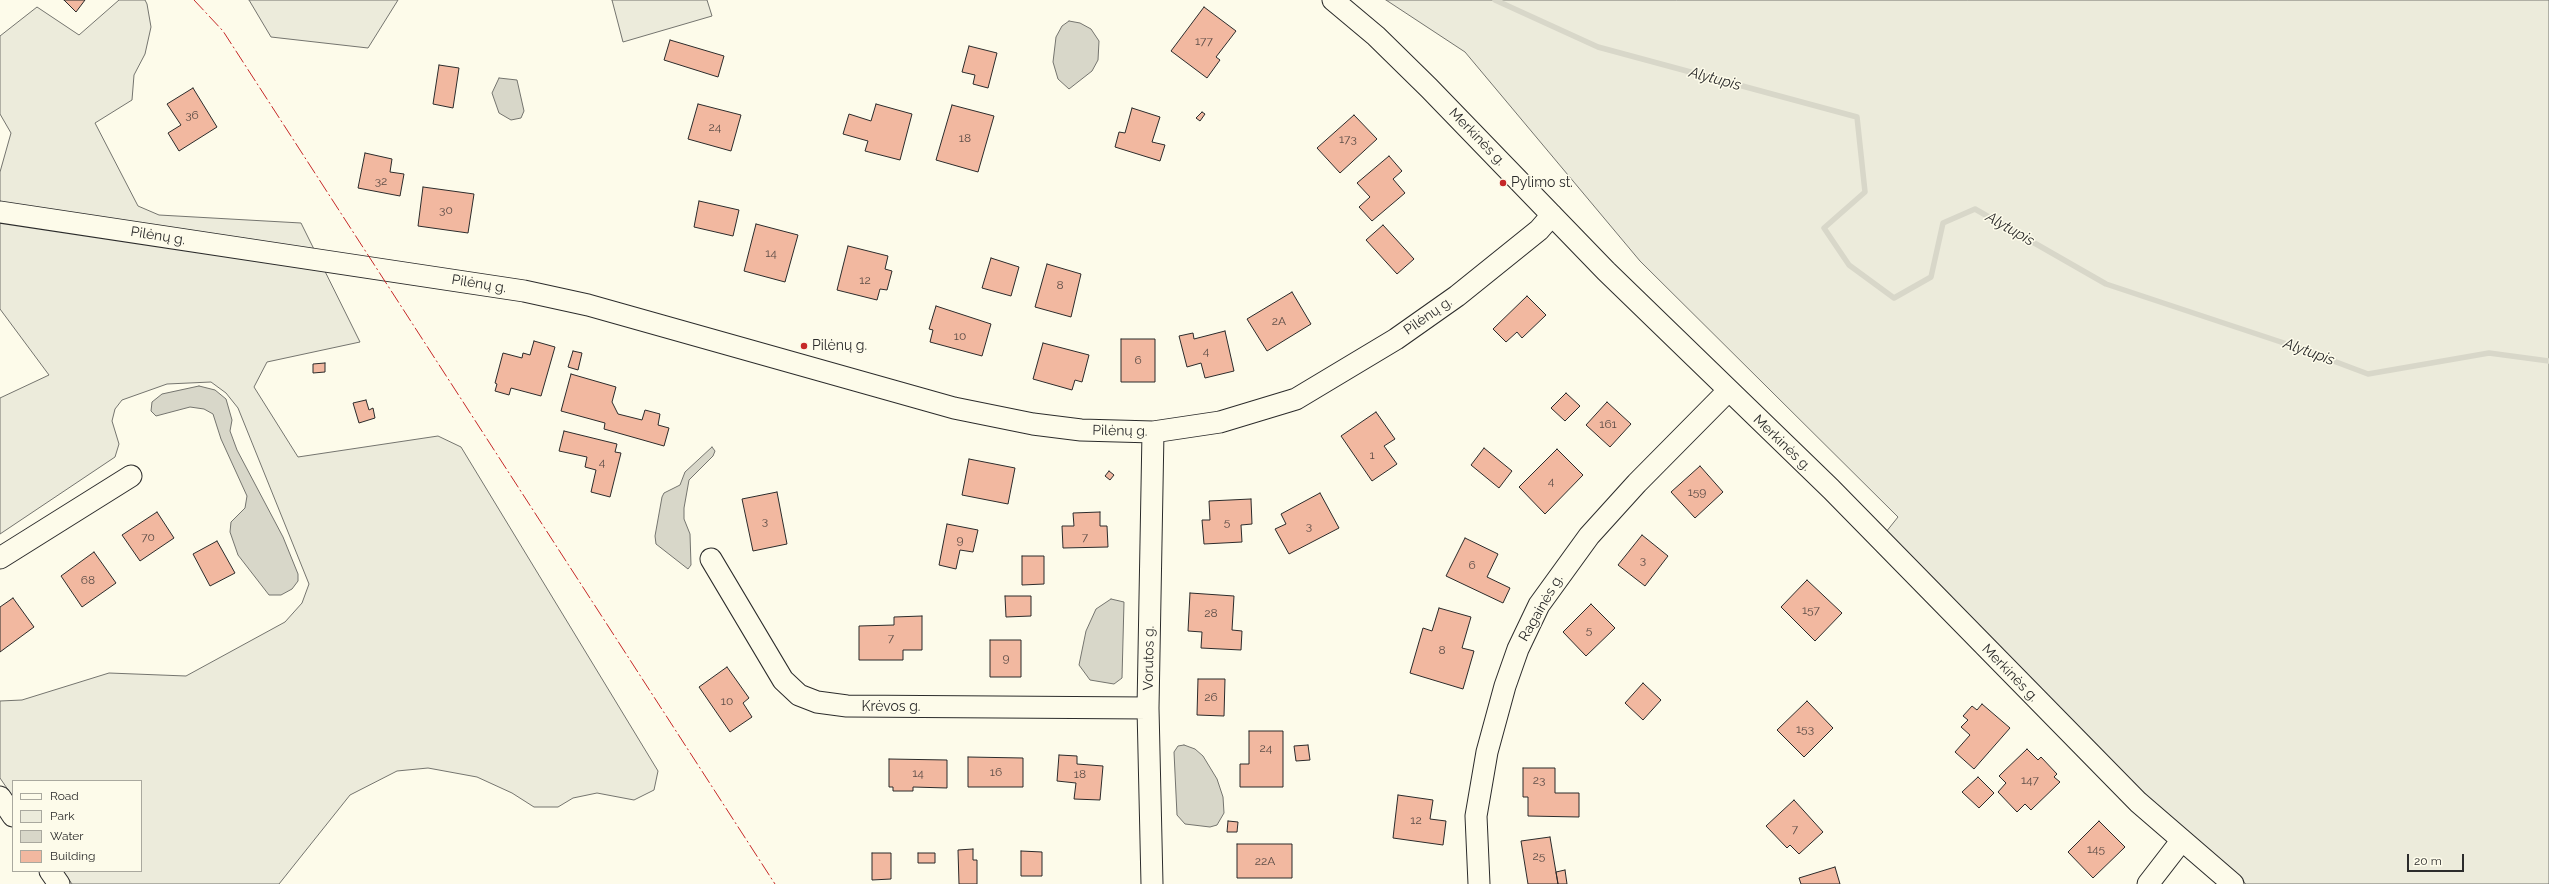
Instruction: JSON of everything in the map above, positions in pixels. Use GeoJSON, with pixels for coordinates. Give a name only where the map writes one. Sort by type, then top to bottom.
{"type":"FeatureCollection","features":[{"type":"Feature","properties":{"kind":"street","name":"Merkinės g."},"geometry":{"type":"LineString","coordinates":[[1333,0],[1376,36],[1429,88],[1606,271],[1728,391],[1831,489],[2133,797],[2233,884]]}},
{"type":"Feature","properties":{"kind":"street","name":"Pilėnų g."},"geometry":{"type":"LineString","coordinates":[[0,212],[524,291],[588,305],[961,410],[1081,430],[1153,432],[1220,422],[1249,415],[1296,399],[1396,339],[1457,296],[1539,230],[1552,215]]}},
{"type":"Feature","properties":{"kind":"street","name":"Ragainės g."},"geometry":{"type":"LineString","coordinates":[[1479,884],[1476,816],[1487,752],[1505,686],[1518,648],[1539,605],[1589,536],[1637,483],[1728,391]]}},
{"type":"Feature","properties":{"kind":"street","name":"Vorutos g."},"geometry":{"type":"LineString","coordinates":[[1152,884],[1148,708],[1153,432]]}},
{"type":"Feature","properties":{"kind":"street"},"geometry":{"type":"LineString","coordinates":[[0,558],[131,476]]}},
{"type":"Feature","properties":{"kind":"street","name":"Krėvos g."},"geometry":{"type":"LineString","coordinates":[[711,558],[783,680],[799,695],[817,702],[847,706],[1148,708]]}},
{"type":"Feature","properties":{"kind":"street"},"geometry":{"type":"LineString","coordinates":[[0,797],[12,815]]}},
{"type":"Feature","properties":{"kind":"street"},"geometry":{"type":"LineString","coordinates":[[2148,884],[2182,840]]}},
{"type":"Feature","properties":{"kind":"street"},"geometry":{"type":"LineString","coordinates":[[51,872],[59,884]]}},
{"type":"Feature","properties":{"kind":"green space"},"geometry":{"type":"Polygon","coordinates":[[[119,0],[145,0],[147,4],[151,27],[145,54],[134,75],[132,100],[95,123],[138,206],[159,215],[301,223],[360,342],[267,362],[254,387],[298,457],[438,436],[461,447],[658,771],[654,790],[634,800],[597,793],[573,798],[558,807],[534,807],[512,793],[477,777],[428,768],[397,771],[350,795],[279,884],[72,884],[64,872],[142,872],[142,780],[12,780],[12,796],[0,778],[0,701],[22,700],[109,673],[186,676],[285,622],[302,603],[309,584],[238,408],[226,393],[211,382],[167,384],[122,400],[115,409],[112,421],[119,444],[115,457],[0,534],[0,398],[49,375],[0,309],[0,172],[11,133],[0,114],[0,36],[37,7],[79,35],[119,0]]]}},
{"type":"Feature","properties":{"kind":"green space"},"geometry":{"type":"Polygon","coordinates":[[[249,0],[398,0],[368,48],[271,37],[249,0]]]}},
{"type":"Feature","properties":{"kind":"green space"},"geometry":{"type":"Polygon","coordinates":[[[612,0],[707,0],[712,16],[623,42],[612,0]]]}},
{"type":"Feature","properties":{"kind":"green space"},"geometry":{"type":"Polygon","coordinates":[[[1386,0],[2549,0],[2549,884],[2246,884],[2172,822],[1886,532],[1898,517],[1640,261],[1465,52],[1386,0]]]}},
{"type":"Feature","properties":{"kind":"water"},"geometry":{"type":"Polygon","coordinates":[[[1069,21],[1080,23],[1091,29],[1099,41],[1098,60],[1092,71],[1069,89],[1058,79],[1053,62],[1056,37],[1062,26],[1069,21]]]}},
{"type":"Feature","properties":{"kind":"water"},"geometry":{"type":"Polygon","coordinates":[[[499,78],[517,80],[524,111],[521,118],[511,120],[499,113],[492,93],[499,78]]]}},
{"type":"Feature","properties":{"kind":"water"},"geometry":{"type":"Polygon","coordinates":[[[199,386],[215,390],[226,399],[232,420],[230,431],[237,450],[283,537],[298,574],[298,581],[292,589],[281,595],[269,595],[238,555],[230,532],[231,522],[245,508],[247,496],[221,439],[213,414],[204,409],[190,407],[156,416],[151,411],[152,402],[162,394],[199,386]]]}},
{"type":"Feature","properties":{"kind":"water"},"geometry":{"type":"Polygon","coordinates":[[[712,447],[715,451],[713,456],[689,480],[684,508],[684,519],[690,534],[691,565],[688,569],[656,544],[655,536],[662,497],[664,493],[680,485],[685,472],[712,447]]]}},
{"type":"Feature","properties":{"kind":"water"},"geometry":{"type":"Polygon","coordinates":[[[1111,599],[1124,602],[1122,678],[1114,684],[1090,680],[1079,665],[1086,631],[1096,609],[1111,599]]]}},
{"type":"Feature","properties":{"kind":"water"},"geometry":{"type":"Polygon","coordinates":[[[1184,745],[1195,749],[1203,756],[1217,779],[1223,797],[1224,813],[1217,825],[1210,827],[1185,824],[1177,815],[1174,752],[1178,746],[1184,745]]]}},
{"type":"Feature","properties":{"kind":"building"},"geometry":{"type":"Polygon","coordinates":[[[64,0],[85,0],[76,12],[64,0]]]}},
{"type":"Feature","properties":{"kind":"building"},"geometry":{"type":"Polygon","coordinates":[[[1204,7],[1236,31],[1216,57],[1220,60],[1207,78],[1171,51],[1204,7]]]}},
{"type":"Feature","properties":{"kind":"building"},"geometry":{"type":"Polygon","coordinates":[[[670,40],[724,56],[718,77],[664,60],[670,40]]]}},
{"type":"Feature","properties":{"kind":"building"},"geometry":{"type":"Polygon","coordinates":[[[969,46],[997,53],[988,88],[973,84],[975,75],[962,72],[969,46]]]}},
{"type":"Feature","properties":{"kind":"building"},"geometry":{"type":"Polygon","coordinates":[[[439,65],[459,68],[453,108],[433,104],[439,65]]]}},
{"type":"Feature","properties":{"kind":"building"},"geometry":{"type":"Polygon","coordinates":[[[193,88],[217,127],[179,151],[168,133],[181,125],[167,104],[193,88]]]}},
{"type":"Feature","properties":{"kind":"building"},"geometry":{"type":"Polygon","coordinates":[[[698,104],[741,115],[731,151],[688,139],[698,104]]]}},
{"type":"Feature","properties":{"kind":"building"},"geometry":{"type":"Polygon","coordinates":[[[876,104],[912,114],[900,160],[865,151],[868,141],[843,134],[849,114],[871,121],[876,104]]]}},
{"type":"Feature","properties":{"kind":"building"},"geometry":{"type":"Polygon","coordinates":[[[952,105],[994,116],[978,172],[936,160],[952,105]]]}},
{"type":"Feature","properties":{"kind":"building"},"geometry":{"type":"Polygon","coordinates":[[[1132,108],[1160,117],[1152,142],[1165,145],[1160,161],[1115,147],[1119,132],[1125,133],[1132,108]]]}},
{"type":"Feature","properties":{"kind":"building"},"geometry":{"type":"Polygon","coordinates":[[[1202,112],[1205,114],[1200,121],[1196,118],[1202,112]]]}},
{"type":"Feature","properties":{"kind":"building"},"geometry":{"type":"Polygon","coordinates":[[[1354,115],[1377,139],[1340,173],[1317,148],[1354,115]]]}},
{"type":"Feature","properties":{"kind":"building"},"geometry":{"type":"Polygon","coordinates":[[[365,153],[392,159],[390,172],[404,174],[400,196],[358,188],[365,153]]]}},
{"type":"Feature","properties":{"kind":"building"},"geometry":{"type":"Polygon","coordinates":[[[1389,156],[1402,171],[1393,179],[1405,193],[1372,221],[1359,207],[1370,197],[1357,183],[1389,156]]]}},
{"type":"Feature","properties":{"kind":"building"},"geometry":{"type":"Polygon","coordinates":[[[423,187],[474,194],[468,233],[418,226],[423,187]]]}},
{"type":"Feature","properties":{"kind":"building"},"geometry":{"type":"Polygon","coordinates":[[[699,201],[739,210],[733,236],[694,227],[699,201]]]}},
{"type":"Feature","properties":{"kind":"building"},"geometry":{"type":"Polygon","coordinates":[[[756,224],[798,235],[785,282],[744,271],[756,224]]]}},
{"type":"Feature","properties":{"kind":"building"},"geometry":{"type":"Polygon","coordinates":[[[1383,225],[1414,259],[1397,274],[1366,240],[1383,225]]]}},
{"type":"Feature","properties":{"kind":"building"},"geometry":{"type":"Polygon","coordinates":[[[848,246],[888,256],[885,269],[892,271],[887,290],[880,289],[877,300],[837,290],[848,246]]]}},
{"type":"Feature","properties":{"kind":"building"},"geometry":{"type":"Polygon","coordinates":[[[991,258],[1019,267],[1011,296],[982,288],[991,258]]]}},
{"type":"Feature","properties":{"kind":"building"},"geometry":{"type":"Polygon","coordinates":[[[1047,264],[1081,274],[1071,317],[1035,307],[1047,264]]]}},
{"type":"Feature","properties":{"kind":"building"},"geometry":{"type":"Polygon","coordinates":[[[1292,292],[1311,324],[1267,351],[1247,319],[1292,292]]]}},
{"type":"Feature","properties":{"kind":"building"},"geometry":{"type":"Polygon","coordinates":[[[1527,296],[1546,315],[1522,338],[1517,332],[1506,342],[1493,329],[1527,296]]]}},
{"type":"Feature","properties":{"kind":"building"},"geometry":{"type":"Polygon","coordinates":[[[936,306],[991,324],[982,356],[930,342],[933,330],[929,329],[936,306]]]}},
{"type":"Feature","properties":{"kind":"building"},"geometry":{"type":"Polygon","coordinates":[[[1225,331],[1234,371],[1205,378],[1201,363],[1187,367],[1179,336],[1193,333],[1194,339],[1225,331]]]}},
{"type":"Feature","properties":{"kind":"building"},"geometry":{"type":"Polygon","coordinates":[[[1121,339],[1155,339],[1155,382],[1121,382],[1121,339]]]}},
{"type":"Feature","properties":{"kind":"building"},"geometry":{"type":"Polygon","coordinates":[[[534,341],[555,347],[541,396],[511,388],[509,395],[495,391],[497,384],[495,383],[503,353],[522,358],[523,353],[530,355],[534,341]]]}},
{"type":"Feature","properties":{"kind":"building"},"geometry":{"type":"Polygon","coordinates":[[[1043,343],[1089,355],[1082,382],[1075,380],[1072,390],[1033,379],[1043,343]]]}},
{"type":"Feature","properties":{"kind":"building"},"geometry":{"type":"Polygon","coordinates":[[[573,351],[582,353],[578,370],[568,367],[573,351]]]}},
{"type":"Feature","properties":{"kind":"building"},"geometry":{"type":"Polygon","coordinates":[[[325,363],[325,372],[313,373],[313,364],[325,363]]]}},
{"type":"Feature","properties":{"kind":"building"},"geometry":{"type":"Polygon","coordinates":[[[571,374],[616,387],[612,402],[618,414],[642,420],[645,410],[660,414],[658,425],[669,428],[664,446],[604,429],[605,423],[561,411],[571,374]]]}},
{"type":"Feature","properties":{"kind":"building"},"geometry":{"type":"Polygon","coordinates":[[[1566,393],[1580,406],[1565,421],[1551,408],[1566,393]]]}},
{"type":"Feature","properties":{"kind":"building"},"geometry":{"type":"Polygon","coordinates":[[[366,400],[369,410],[373,408],[375,418],[359,423],[353,403],[366,400]]]}},
{"type":"Feature","properties":{"kind":"building"},"geometry":{"type":"Polygon","coordinates":[[[1607,402],[1631,424],[1610,447],[1586,425],[1607,402]]]}},
{"type":"Feature","properties":{"kind":"building"},"geometry":{"type":"Polygon","coordinates":[[[1376,412],[1395,439],[1384,446],[1397,464],[1372,481],[1341,436],[1376,412]]]}},
{"type":"Feature","properties":{"kind":"building"},"geometry":{"type":"Polygon","coordinates":[[[564,431],[617,444],[615,452],[621,453],[610,497],[591,492],[596,470],[585,467],[587,457],[559,451],[564,431]]]}},
{"type":"Feature","properties":{"kind":"building"},"geometry":{"type":"Polygon","coordinates":[[[1484,448],[1512,471],[1499,488],[1471,465],[1484,448]]]}},
{"type":"Feature","properties":{"kind":"building"},"geometry":{"type":"Polygon","coordinates":[[[1557,449],[1583,475],[1545,514],[1519,487],[1557,449]]]}},
{"type":"Feature","properties":{"kind":"building"},"geometry":{"type":"Polygon","coordinates":[[[969,459],[1015,468],[1008,504],[962,495],[969,459]]]}},
{"type":"Feature","properties":{"kind":"building"},"geometry":{"type":"Polygon","coordinates":[[[1700,466],[1723,492],[1695,518],[1671,492],[1700,466]]]}},
{"type":"Feature","properties":{"kind":"building"},"geometry":{"type":"Polygon","coordinates":[[[1109,471],[1114,475],[1110,480],[1105,476],[1109,471]]]}},
{"type":"Feature","properties":{"kind":"building"},"geometry":{"type":"Polygon","coordinates":[[[777,492],[787,544],[753,551],[742,499],[777,492]]]}},
{"type":"Feature","properties":{"kind":"building"},"geometry":{"type":"Polygon","coordinates":[[[1320,493],[1339,528],[1289,554],[1275,529],[1286,524],[1281,514],[1320,493]]]}},
{"type":"Feature","properties":{"kind":"building"},"geometry":{"type":"Polygon","coordinates":[[[1251,499],[1252,524],[1241,525],[1242,542],[1204,544],[1202,520],[1210,520],[1209,501],[1251,499]]]}},
{"type":"Feature","properties":{"kind":"building"},"geometry":{"type":"Polygon","coordinates":[[[157,512],[174,538],[140,561],[122,535],[157,512]]]}},
{"type":"Feature","properties":{"kind":"building"},"geometry":{"type":"Polygon","coordinates":[[[1100,512],[1100,526],[1107,526],[1108,547],[1063,548],[1062,526],[1074,526],[1073,513],[1100,512]]]}},
{"type":"Feature","properties":{"kind":"building"},"geometry":{"type":"Polygon","coordinates":[[[947,524],[978,530],[973,552],[960,550],[956,569],[939,565],[947,524]]]}},
{"type":"Feature","properties":{"kind":"building"},"geometry":{"type":"Polygon","coordinates":[[[1642,535],[1668,556],[1645,586],[1618,565],[1642,535]]]}},
{"type":"Feature","properties":{"kind":"building"},"geometry":{"type":"Polygon","coordinates":[[[1465,538],[1498,554],[1487,577],[1510,588],[1503,603],[1446,576],[1465,538]]]}},
{"type":"Feature","properties":{"kind":"building"},"geometry":{"type":"Polygon","coordinates":[[[217,541],[235,573],[210,586],[193,554],[217,541]]]}},
{"type":"Feature","properties":{"kind":"building"},"geometry":{"type":"Polygon","coordinates":[[[94,552],[116,583],[82,607],[61,576],[94,552]]]}},
{"type":"Feature","properties":{"kind":"building"},"geometry":{"type":"Polygon","coordinates":[[[1022,556],[1044,556],[1044,584],[1022,585],[1022,556]]]}},
{"type":"Feature","properties":{"kind":"building"},"geometry":{"type":"Polygon","coordinates":[[[1807,580],[1842,613],[1815,641],[1781,607],[1807,580]]]}},
{"type":"Feature","properties":{"kind":"building"},"geometry":{"type":"Polygon","coordinates":[[[1190,593],[1234,596],[1232,630],[1242,631],[1241,650],[1201,648],[1202,632],[1188,631],[1190,593]]]}},
{"type":"Feature","properties":{"kind":"building"},"geometry":{"type":"Polygon","coordinates":[[[1005,596],[1031,596],[1031,616],[1006,617],[1005,596]]]}},
{"type":"Feature","properties":{"kind":"building"},"geometry":{"type":"Polygon","coordinates":[[[13,598],[34,627],[0,652],[0,607],[13,598]]]}},
{"type":"Feature","properties":{"kind":"building"},"geometry":{"type":"Polygon","coordinates":[[[1591,604],[1615,628],[1586,656],[1563,632],[1591,604]]]}},
{"type":"Feature","properties":{"kind":"building"},"geometry":{"type":"Polygon","coordinates":[[[1439,608],[1471,617],[1462,648],[1474,651],[1463,689],[1410,673],[1423,628],[1432,631],[1439,608]]]}},
{"type":"Feature","properties":{"kind":"building"},"geometry":{"type":"Polygon","coordinates":[[[922,616],[922,650],[903,650],[903,660],[859,660],[859,626],[894,625],[894,617],[922,616]]]}},
{"type":"Feature","properties":{"kind":"building"},"geometry":{"type":"Polygon","coordinates":[[[990,640],[1021,640],[1021,677],[990,677],[990,640]]]}},
{"type":"Feature","properties":{"kind":"building"},"geometry":{"type":"Polygon","coordinates":[[[727,667],[749,698],[743,703],[752,717],[730,732],[699,687],[727,667]]]}},
{"type":"Feature","properties":{"kind":"building"},"geometry":{"type":"Polygon","coordinates":[[[1198,679],[1225,679],[1224,716],[1197,715],[1198,679]]]}},
{"type":"Feature","properties":{"kind":"building"},"geometry":{"type":"Polygon","coordinates":[[[1643,683],[1661,700],[1643,720],[1625,703],[1643,683]]]}},
{"type":"Feature","properties":{"kind":"building"},"geometry":{"type":"Polygon","coordinates":[[[1807,701],[1833,728],[1804,757],[1777,730],[1807,701]]]}},
{"type":"Feature","properties":{"kind":"building"},"geometry":{"type":"Polygon","coordinates":[[[1982,704],[2010,728],[1974,769],[1955,752],[1970,735],[1961,727],[1968,720],[1963,716],[1972,706],[1977,710],[1982,704]]]}},
{"type":"Feature","properties":{"kind":"building"},"geometry":{"type":"Polygon","coordinates":[[[1249,731],[1283,731],[1283,787],[1240,787],[1240,764],[1249,764],[1249,731]]]}},
{"type":"Feature","properties":{"kind":"building"},"geometry":{"type":"Polygon","coordinates":[[[1308,745],[1310,760],[1296,761],[1294,746],[1308,745]]]}},
{"type":"Feature","properties":{"kind":"building"},"geometry":{"type":"Polygon","coordinates":[[[2027,749],[2038,760],[2041,757],[2057,774],[2054,777],[2060,782],[2031,810],[2025,804],[2017,812],[1998,792],[2006,783],[1999,776],[2027,749]]]}},
{"type":"Feature","properties":{"kind":"building"},"geometry":{"type":"Polygon","coordinates":[[[1059,755],[1077,756],[1077,764],[1103,766],[1100,800],[1074,799],[1076,783],[1057,781],[1059,755]]]}},
{"type":"Feature","properties":{"kind":"building"},"geometry":{"type":"Polygon","coordinates":[[[968,757],[1023,758],[1023,787],[968,787],[968,757]]]}},
{"type":"Feature","properties":{"kind":"building"},"geometry":{"type":"Polygon","coordinates":[[[889,759],[947,760],[947,788],[913,787],[913,791],[893,791],[893,787],[889,787],[889,759]]]}},
{"type":"Feature","properties":{"kind":"building"},"geometry":{"type":"Polygon","coordinates":[[[1523,768],[1555,768],[1555,793],[1579,793],[1579,817],[1528,816],[1528,797],[1523,797],[1523,768]]]}},
{"type":"Feature","properties":{"kind":"building"},"geometry":{"type":"Polygon","coordinates":[[[1978,777],[1994,793],[1979,808],[1962,792],[1978,777]]]}},
{"type":"Feature","properties":{"kind":"building"},"geometry":{"type":"Polygon","coordinates":[[[1398,795],[1433,800],[1430,819],[1446,821],[1443,845],[1393,838],[1398,795]]]}},
{"type":"Feature","properties":{"kind":"building"},"geometry":{"type":"Polygon","coordinates":[[[1794,800],[1823,832],[1799,854],[1790,845],[1787,848],[1766,826],[1794,800]]]}},
{"type":"Feature","properties":{"kind":"building"},"geometry":{"type":"Polygon","coordinates":[[[1228,821],[1238,822],[1237,832],[1227,832],[1228,821]]]}},
{"type":"Feature","properties":{"kind":"building"},"geometry":{"type":"Polygon","coordinates":[[[2099,821],[2125,847],[2093,878],[2068,852],[2099,821]]]}},
{"type":"Feature","properties":{"kind":"building"},"geometry":{"type":"Polygon","coordinates":[[[1550,837],[1558,884],[1528,884],[1521,841],[1550,837]]]}},
{"type":"Feature","properties":{"kind":"building"},"geometry":{"type":"Polygon","coordinates":[[[1237,844],[1292,844],[1292,878],[1237,878],[1237,844]]]}},
{"type":"Feature","properties":{"kind":"building"},"geometry":{"type":"Polygon","coordinates":[[[973,849],[973,860],[977,860],[977,884],[959,884],[958,850],[973,849]]]}},
{"type":"Feature","properties":{"kind":"building"},"geometry":{"type":"Polygon","coordinates":[[[1021,851],[1042,852],[1042,876],[1021,876],[1021,851]]]}},
{"type":"Feature","properties":{"kind":"building"},"geometry":{"type":"Polygon","coordinates":[[[872,853],[891,853],[891,879],[872,880],[872,853]]]}},
{"type":"Feature","properties":{"kind":"building"},"geometry":{"type":"Polygon","coordinates":[[[918,853],[935,853],[935,863],[918,863],[918,853]]]}},
{"type":"Feature","properties":{"kind":"building"},"geometry":{"type":"Polygon","coordinates":[[[1835,867],[1840,884],[1801,884],[1799,878],[1835,867]]]}},
{"type":"Feature","properties":{"kind":"building"},"geometry":{"type":"Polygon","coordinates":[[[1565,870],[1567,884],[1558,884],[1556,872],[1565,870]]]}},
{"type":"Feature","properties":{"kind":"waterway","name":"Alytupis"},"geometry":{"type":"LineString","coordinates":[[1495,0],[1598,47],[1857,117],[1865,192],[1824,228],[1849,265],[1894,298],[1931,277],[1943,223],[1975,209],[2106,284],[2299,348],[2368,374],[2489,353],[2549,361]]}},
{"type":"Feature","properties":{"kind":"power"},"geometry":{"type":"LineString","coordinates":[[194,0],[223,31],[775,884]]}},
{"type":"Feature","properties":{"kind":"place","name":"Pylimo st."},"geometry":{"type":"Point","coordinates":[1503,183]}},
{"type":"Feature","properties":{"kind":"place","name":"Pilėnų g."},"geometry":{"type":"Point","coordinates":[804,346]}}]}
